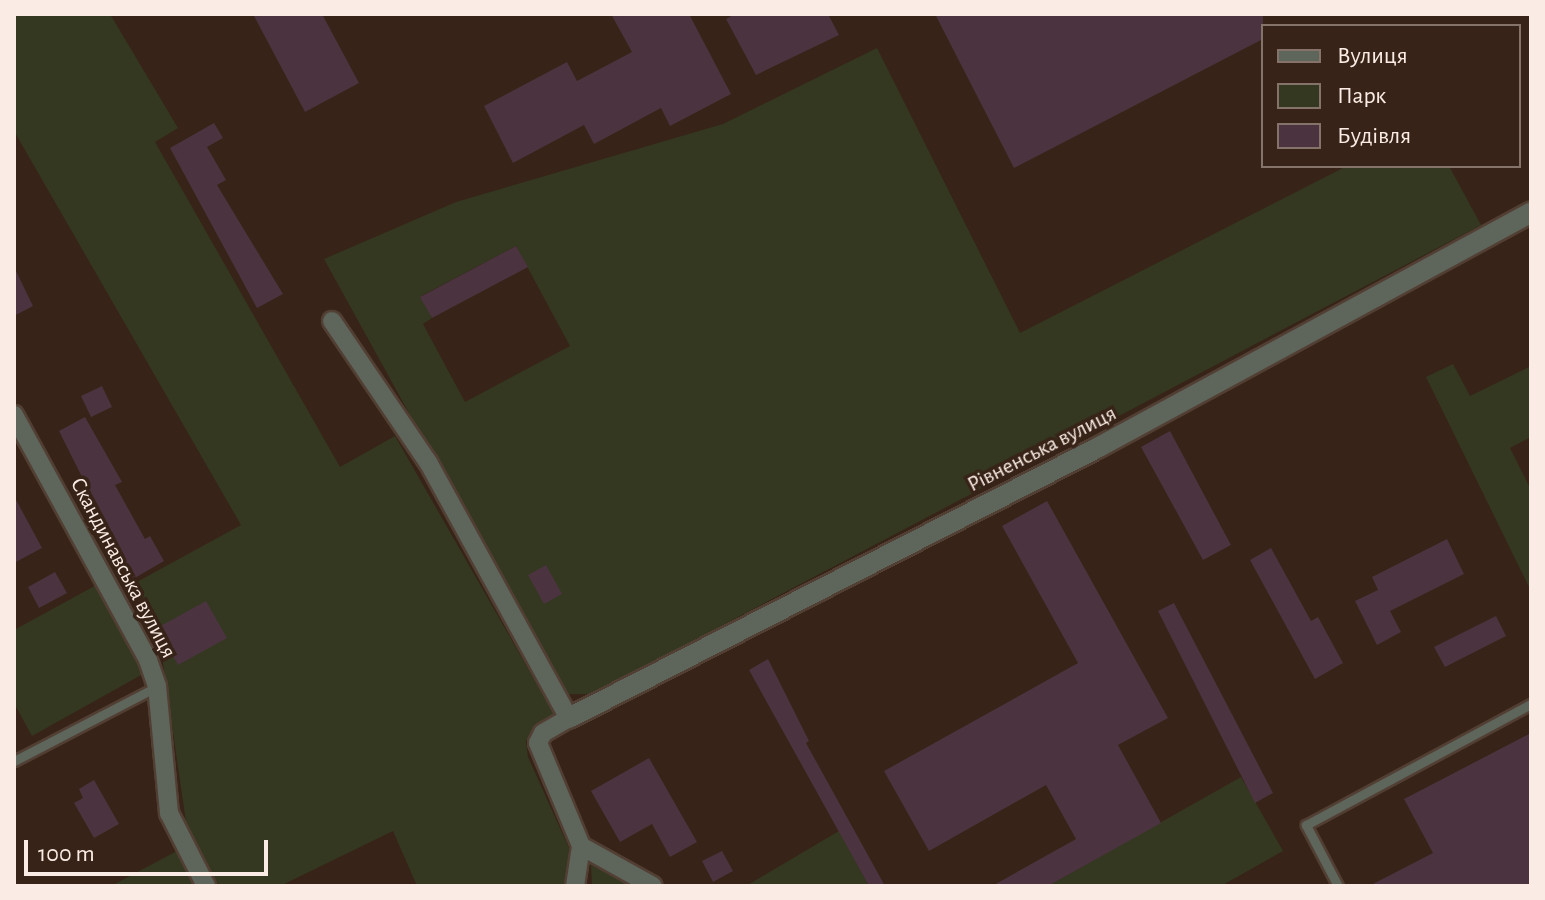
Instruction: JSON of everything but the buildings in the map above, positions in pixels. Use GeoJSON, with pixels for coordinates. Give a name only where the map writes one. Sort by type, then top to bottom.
{"type":"FeatureCollection","features":[{"type":"Feature","properties":{"kind":"street","name":"Рівненська вулиця"},"geometry":{"type":"LineString","coordinates":[[569,718],[1099,447],[1531,212]]}},
{"type":"Feature","properties":{"kind":"street"},"geometry":{"type":"LineString","coordinates":[[332,321],[428,462],[569,718],[543,733],[538,743],[581,846],[575,886]]}},
{"type":"Feature","properties":{"kind":"street","name":"Скандинавська вулиця"},"geometry":{"type":"LineString","coordinates":[[14,415],[148,660],[157,686],[169,813],[206,886]]}},
{"type":"Feature","properties":{"kind":"street"},"geometry":{"type":"LineString","coordinates":[[581,846],[653,886]]}},
{"type":"Feature","properties":{"kind":"lane"},"geometry":{"type":"LineString","coordinates":[[14,761],[157,686]]}},
{"type":"Feature","properties":{"kind":"lane"},"geometry":{"type":"LineString","coordinates":[[1338,886],[1306,825],[1531,704]]}},
{"type":"Feature","properties":{"kind":"green space"},"geometry":{"type":"Polygon","coordinates":[[[14,14],[110,14],[178,128],[155,142],[340,467],[395,436],[554,714],[535,724],[526,741],[528,757],[569,848],[567,886],[417,886],[393,831],[280,886],[219,886],[186,822],[162,656],[124,589],[241,525],[14,131],[14,14]]]}},
{"type":"Feature","properties":{"kind":"green space"},"geometry":{"type":"Polygon","coordinates":[[[877,48],[1020,333],[1343,168],[1450,168],[1481,225],[592,694],[564,694],[324,259],[456,202],[723,124],[877,48]],[[516,246],[421,296],[432,318],[423,324],[465,402],[570,346],[516,246]]]}},
{"type":"Feature","properties":{"kind":"green space"},"geometry":{"type":"Polygon","coordinates":[[[1453,364],[1470,396],[1531,366],[1531,437],[1510,448],[1531,490],[1529,587],[1426,377],[1453,364]]]}},
{"type":"Feature","properties":{"kind":"green space"},"geometry":{"type":"Polygon","coordinates":[[[100,583],[143,674],[32,736],[14,703],[14,630],[100,583]]]}},
{"type":"Feature","properties":{"kind":"green space"},"geometry":{"type":"Polygon","coordinates":[[[1241,777],[1283,851],[1221,886],[1048,886],[1241,777]]]}},
{"type":"Feature","properties":{"kind":"green space"},"geometry":{"type":"Polygon","coordinates":[[[839,831],[869,886],[746,886],[839,831]]]}},
{"type":"Feature","properties":{"kind":"green space"},"geometry":{"type":"Polygon","coordinates":[[[177,851],[194,886],[111,886],[177,851]]]}},
{"type":"Feature","properties":{"kind":"green space"},"geometry":{"type":"Polygon","coordinates":[[[591,865],[630,886],[592,886],[591,865]]]}}]}
